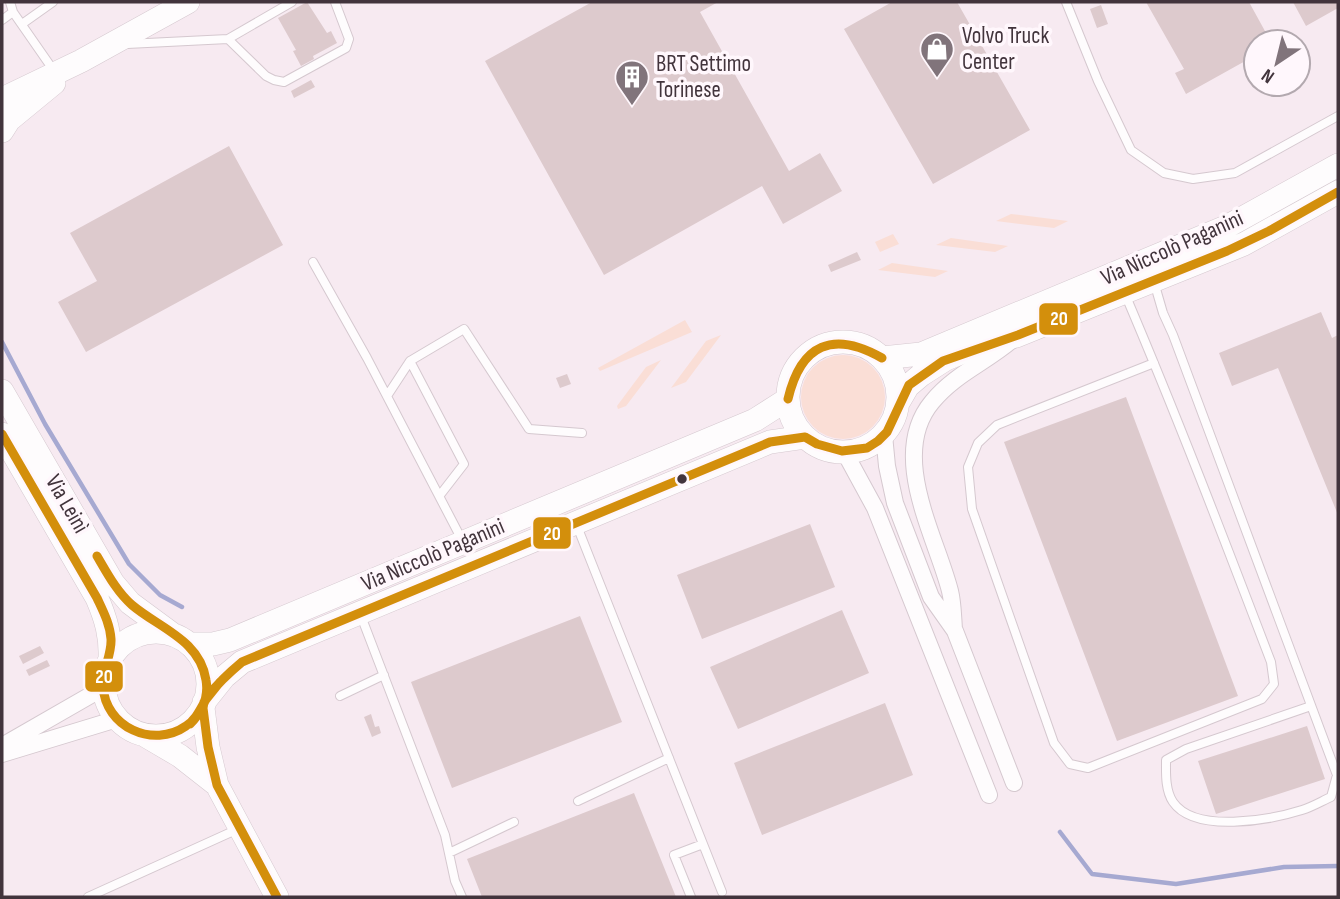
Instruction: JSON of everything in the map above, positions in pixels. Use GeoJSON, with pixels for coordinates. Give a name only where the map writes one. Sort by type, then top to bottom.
{"type":"FeatureCollection","features":[{"type":"Feature","properties":{"kind":"street"},"geometry":{"type":"LineString","coordinates":[[2,99],[81,61],[188,2]]}},
{"type":"Feature","properties":{"kind":"street"},"geometry":{"type":"LineString","coordinates":[[2,131],[9,120],[81,61]]}},
{"type":"Feature","properties":{"kind":"street","name":"Via Niccolò Paganini"},"geometry":{"type":"LineString","coordinates":[[882,358],[922,354],[1228,226],[1338,165]]}},
{"type":"Feature","properties":{"kind":"street","name":"Via Niccolò Paganini"},"geometry":{"type":"LineString","coordinates":[[898,402],[908,386],[921,374],[946,359],[975,347],[1016,336],[1244,244],[1338,192]]}},
{"type":"Feature","properties":{"kind":"street"},"geometry":{"type":"LineString","coordinates":[[1014,783],[955,631],[950,592],[924,516],[915,478],[916,435],[930,404],[958,376],[996,354],[1016,336]]}},
{"type":"Feature","properties":{"kind":"street"},"geometry":{"type":"LineString","coordinates":[[849,342],[867,347],[882,358],[892,371],[898,402],[894,420],[884,435],[866,447],[845,453],[817,446],[805,437],[793,419],[788,399],[790,380],[799,364],[813,351],[830,344],[849,342]]}},
{"type":"Feature","properties":{"kind":"street","name":"Via Leinì"},"geometry":{"type":"LineString","coordinates":[[2,391],[113,583],[130,603],[182,640]]}},
{"type":"Feature","properties":{"kind":"street","name":"Via Niccolò Paganini"},"geometry":{"type":"LineString","coordinates":[[182,640],[213,644],[230,640],[755,420],[788,399]]}},
{"type":"Feature","properties":{"kind":"street","name":"Via Leinì"},"geometry":{"type":"LineString","coordinates":[[2,434],[97,598],[111,638],[110,659]]}},
{"type":"Feature","properties":{"kind":"street"},"geometry":{"type":"LineString","coordinates":[[884,435],[895,503],[931,597],[955,631]]}},
{"type":"Feature","properties":{"kind":"street","name":"Via Niccolò Paganini"},"geometry":{"type":"LineString","coordinates":[[204,705],[224,677],[242,662],[770,442],[805,437]]}},
{"type":"Feature","properties":{"kind":"street"},"geometry":{"type":"LineString","coordinates":[[845,453],[875,508],[989,795]]}},
{"type":"Feature","properties":{"kind":"street"},"geometry":{"type":"LineString","coordinates":[[146,736],[163,736],[179,731],[193,722],[204,705],[208,691],[207,674],[201,658],[182,640],[157,632],[140,634],[125,642],[110,659],[105,670],[103,688],[107,705],[117,719],[130,730],[180,756],[217,785]]}},
{"type":"Feature","properties":{"kind":"street"},"geometry":{"type":"LineString","coordinates":[[2,746],[103,688]]}},
{"type":"Feature","properties":{"kind":"street"},"geometry":{"type":"LineString","coordinates":[[204,705],[208,747],[217,785],[277,897]]}},
{"type":"Feature","properties":{"kind":"street"},"geometry":{"type":"LineString","coordinates":[[2,754],[117,719]]}},
{"type":"Feature","properties":{"kind":"lane"},"geometry":{"type":"LineString","coordinates":[[10,2],[13,12],[56,74]]}},
{"type":"Feature","properties":{"kind":"lane"},"geometry":{"type":"LineString","coordinates":[[22,24],[53,2]]}},
{"type":"Feature","properties":{"kind":"lane"},"geometry":{"type":"LineString","coordinates":[[110,45],[228,38],[292,2]]}},
{"type":"Feature","properties":{"kind":"lane"},"geometry":{"type":"LineString","coordinates":[[228,38],[266,76],[285,82],[346,48],[349,39],[335,2]]}},
{"type":"Feature","properties":{"kind":"lane"},"geometry":{"type":"LineString","coordinates":[[1066,2],[1098,81],[1131,150],[1164,173],[1193,179],[1234,173],[1338,116]]}},
{"type":"Feature","properties":{"kind":"lane"},"geometry":{"type":"LineString","coordinates":[[2,20],[13,12]]}},
{"type":"Feature","properties":{"kind":"lane"},"geometry":{"type":"LineString","coordinates":[[313,262],[463,542]]}},
{"type":"Feature","properties":{"kind":"lane"},"geometry":{"type":"LineString","coordinates":[[1154,280],[1163,313],[1311,706],[1336,775],[1331,797],[1303,810],[1238,823],[1197,819],[1173,803],[1165,779],[1167,760],[1186,749],[1311,706]]}},
{"type":"Feature","properties":{"kind":"lane"},"geometry":{"type":"LineString","coordinates":[[1124,292],[1154,363],[1271,662],[1274,684],[1262,699],[1088,768],[1070,764],[1054,743],[972,509],[968,467],[978,443],[997,425],[1154,363]]}},
{"type":"Feature","properties":{"kind":"lane"},"geometry":{"type":"LineString","coordinates":[[387,396],[410,361],[464,330],[529,429],[582,433]]}},
{"type":"Feature","properties":{"kind":"lane"},"geometry":{"type":"LineString","coordinates":[[410,361],[464,464],[440,495]]}},
{"type":"Feature","properties":{"kind":"lane"},"geometry":{"type":"LineString","coordinates":[[576,523],[722,892]]}},
{"type":"Feature","properties":{"kind":"lane"},"geometry":{"type":"LineString","coordinates":[[360,613],[445,835],[462,897]]}},
{"type":"Feature","properties":{"kind":"lane"},"geometry":{"type":"LineString","coordinates":[[340,696],[384,675]]}},
{"type":"Feature","properties":{"kind":"lane"},"geometry":{"type":"LineString","coordinates":[[578,801],[668,758]]}},
{"type":"Feature","properties":{"kind":"lane"},"geometry":{"type":"LineString","coordinates":[[449,853],[514,822]]}},
{"type":"Feature","properties":{"kind":"lane"},"geometry":{"type":"LineString","coordinates":[[88,897],[241,828]]}},
{"type":"Feature","properties":{"kind":"lane"},"geometry":{"type":"LineString","coordinates":[[691,897],[674,855],[703,844]]}},
{"type":"Feature","properties":{"kind":"shaded area"},"geometry":{"type":"Polygon","coordinates":[[[1011,214],[1068,221],[1054,228],[996,221],[1011,214]]]}},
{"type":"Feature","properties":{"kind":"shaded area"},"geometry":{"type":"Polygon","coordinates":[[[893,234],[899,244],[880,252],[875,242],[893,234]]]}},
{"type":"Feature","properties":{"kind":"shaded area"},"geometry":{"type":"Polygon","coordinates":[[[951,238],[1008,246],[995,252],[936,245],[951,238]]]}},
{"type":"Feature","properties":{"kind":"shaded area"},"geometry":{"type":"Polygon","coordinates":[[[892,263],[948,271],[935,277],[878,270],[892,263]]]}},
{"type":"Feature","properties":{"kind":"shaded area"},"geometry":{"type":"Polygon","coordinates":[[[685,320],[692,332],[600,371],[598,368],[685,320]]]}},
{"type":"Feature","properties":{"kind":"shaded area"},"geometry":{"type":"Polygon","coordinates":[[[721,335],[686,382],[671,388],[706,341],[721,335]]]}},
{"type":"Feature","properties":{"kind":"shaded area"},"geometry":{"type":"Polygon","coordinates":[[[843,355],[859,358],[873,367],[882,381],[885,397],[882,413],[873,427],[859,436],[843,439],[827,436],[813,427],[804,413],[801,397],[804,381],[813,367],[827,358],[843,355]]]}},
{"type":"Feature","properties":{"kind":"shaded area"},"geometry":{"type":"Polygon","coordinates":[[[661,360],[626,406],[618,409],[617,406],[646,367],[661,360]]]}},
{"type":"Feature","properties":{"kind":"building"},"geometry":{"type":"Polygon","coordinates":[[[307,2],[327,33],[331,31],[337,43],[301,66],[293,51],[296,50],[278,18],[307,2]]]}},
{"type":"Feature","properties":{"kind":"building","name":"BRT Settimo Torinese"},"geometry":{"type":"Polygon","coordinates":[[[592,2],[718,2],[700,12],[789,171],[820,153],[842,191],[783,224],[762,186],[604,275],[485,61],[592,2]]]}},
{"type":"Feature","properties":{"kind":"building","name":"Volvo Truck Center"},"geometry":{"type":"Polygon","coordinates":[[[892,2],[957,2],[1030,130],[933,184],[844,29],[892,2]]]}},
{"type":"Feature","properties":{"kind":"building"},"geometry":{"type":"Polygon","coordinates":[[[1146,2],[1249,2],[1263,28],[1242,28],[1242,63],[1186,94],[1175,73],[1184,69],[1146,2]]]}},
{"type":"Feature","properties":{"kind":"building"},"geometry":{"type":"Polygon","coordinates":[[[1293,2],[1338,2],[1338,8],[1306,26],[1293,2]]]}},
{"type":"Feature","properties":{"kind":"building"},"geometry":{"type":"Polygon","coordinates":[[[1101,5],[1108,24],[1097,28],[1090,9],[1101,5]]]}},
{"type":"Feature","properties":{"kind":"building"},"geometry":{"type":"Polygon","coordinates":[[[311,80],[315,87],[294,98],[291,91],[311,80]]]}},
{"type":"Feature","properties":{"kind":"building"},"geometry":{"type":"Polygon","coordinates":[[[229,146],[283,245],[86,352],[58,302],[97,281],[70,233],[229,146]]]}},
{"type":"Feature","properties":{"kind":"building"},"geometry":{"type":"Polygon","coordinates":[[[857,252],[861,260],[831,272],[828,265],[857,252]]]}},
{"type":"Feature","properties":{"kind":"building"},"geometry":{"type":"Polygon","coordinates":[[[1321,312],[1332,338],[1338,335],[1338,515],[1278,368],[1232,386],[1219,353],[1321,312]]]}},
{"type":"Feature","properties":{"kind":"building"},"geometry":{"type":"Polygon","coordinates":[[[567,374],[571,384],[560,388],[556,378],[567,374]]]}},
{"type":"Feature","properties":{"kind":"building"},"geometry":{"type":"Polygon","coordinates":[[[1126,397],[1238,696],[1117,741],[1004,442],[1126,397]]]}},
{"type":"Feature","properties":{"kind":"building"},"geometry":{"type":"Polygon","coordinates":[[[810,524],[835,587],[702,639],[677,575],[810,524]]]}},
{"type":"Feature","properties":{"kind":"building"},"geometry":{"type":"Polygon","coordinates":[[[842,610],[869,673],[738,729],[710,667],[842,610]]]}},
{"type":"Feature","properties":{"kind":"building"},"geometry":{"type":"Polygon","coordinates":[[[580,616],[622,722],[452,788],[411,682],[580,616]]]}},
{"type":"Feature","properties":{"kind":"building"},"geometry":{"type":"Polygon","coordinates":[[[40,646],[44,653],[23,664],[19,656],[40,646]]]}},
{"type":"Feature","properties":{"kind":"building"},"geometry":{"type":"Polygon","coordinates":[[[47,660],[50,666],[29,676],[26,670],[47,660]]]}},
{"type":"Feature","properties":{"kind":"building"},"geometry":{"type":"Polygon","coordinates":[[[885,703],[913,775],[762,835],[734,763],[885,703]]]}},
{"type":"Feature","properties":{"kind":"building"},"geometry":{"type":"Polygon","coordinates":[[[371,714],[375,727],[379,726],[381,733],[372,737],[364,717],[371,714]]]}},
{"type":"Feature","properties":{"kind":"building"},"geometry":{"type":"Polygon","coordinates":[[[1307,726],[1325,779],[1216,814],[1198,761],[1307,726]]]}},
{"type":"Feature","properties":{"kind":"building"},"geometry":{"type":"Polygon","coordinates":[[[634,793],[676,897],[482,897],[467,859],[634,793]]]}},
{"type":"Feature","properties":{"kind":"waterway"},"geometry":{"type":"LineString","coordinates":[[2,342],[45,424],[129,564],[160,595],[182,607]]}},
{"type":"Feature","properties":{"kind":"waterway"},"geometry":{"type":"LineString","coordinates":[[1060,832],[1092,874],[1176,884],[1284,867],[1338,866]]}},
{"type":"Feature","properties":{"kind":"transit line","name":"20"},"geometry":{"type":"LineString","coordinates":[[805,437],[817,444],[842,451],[867,448],[887,432],[909,385],[943,361],[1018,335],[1227,251],[1338,192]]}},
{"type":"Feature","properties":{"kind":"transit line","name":"20"},"geometry":{"type":"LineString","coordinates":[[788,399],[801,365],[822,347],[848,345],[882,358]]}},
{"type":"Feature","properties":{"kind":"transit line","name":"20"},"geometry":{"type":"LineString","coordinates":[[2,434],[106,618],[111,645],[103,686],[112,713],[121,723],[133,730],[159,735],[173,733],[190,723],[212,691],[242,662],[770,442],[805,437]]}},
{"type":"Feature","properties":{"kind":"transit line","name":"20"},"geometry":{"type":"LineString","coordinates":[[97,556],[127,600],[177,636],[196,655],[207,686],[201,709],[190,724]]}},
{"type":"Feature","properties":{"kind":"transit line","name":"20"},"geometry":{"type":"LineString","coordinates":[[220,682],[204,702],[203,708],[217,785],[277,897]]}},
{"type":"Feature","properties":{"kind":"place","name":"Volvo Truck Center"},"geometry":{"type":"Point","coordinates":[937,79]}},
{"type":"Feature","properties":{"kind":"place","name":"BRT Settimo Torinese"},"geometry":{"type":"Point","coordinates":[632,107]}}]}
